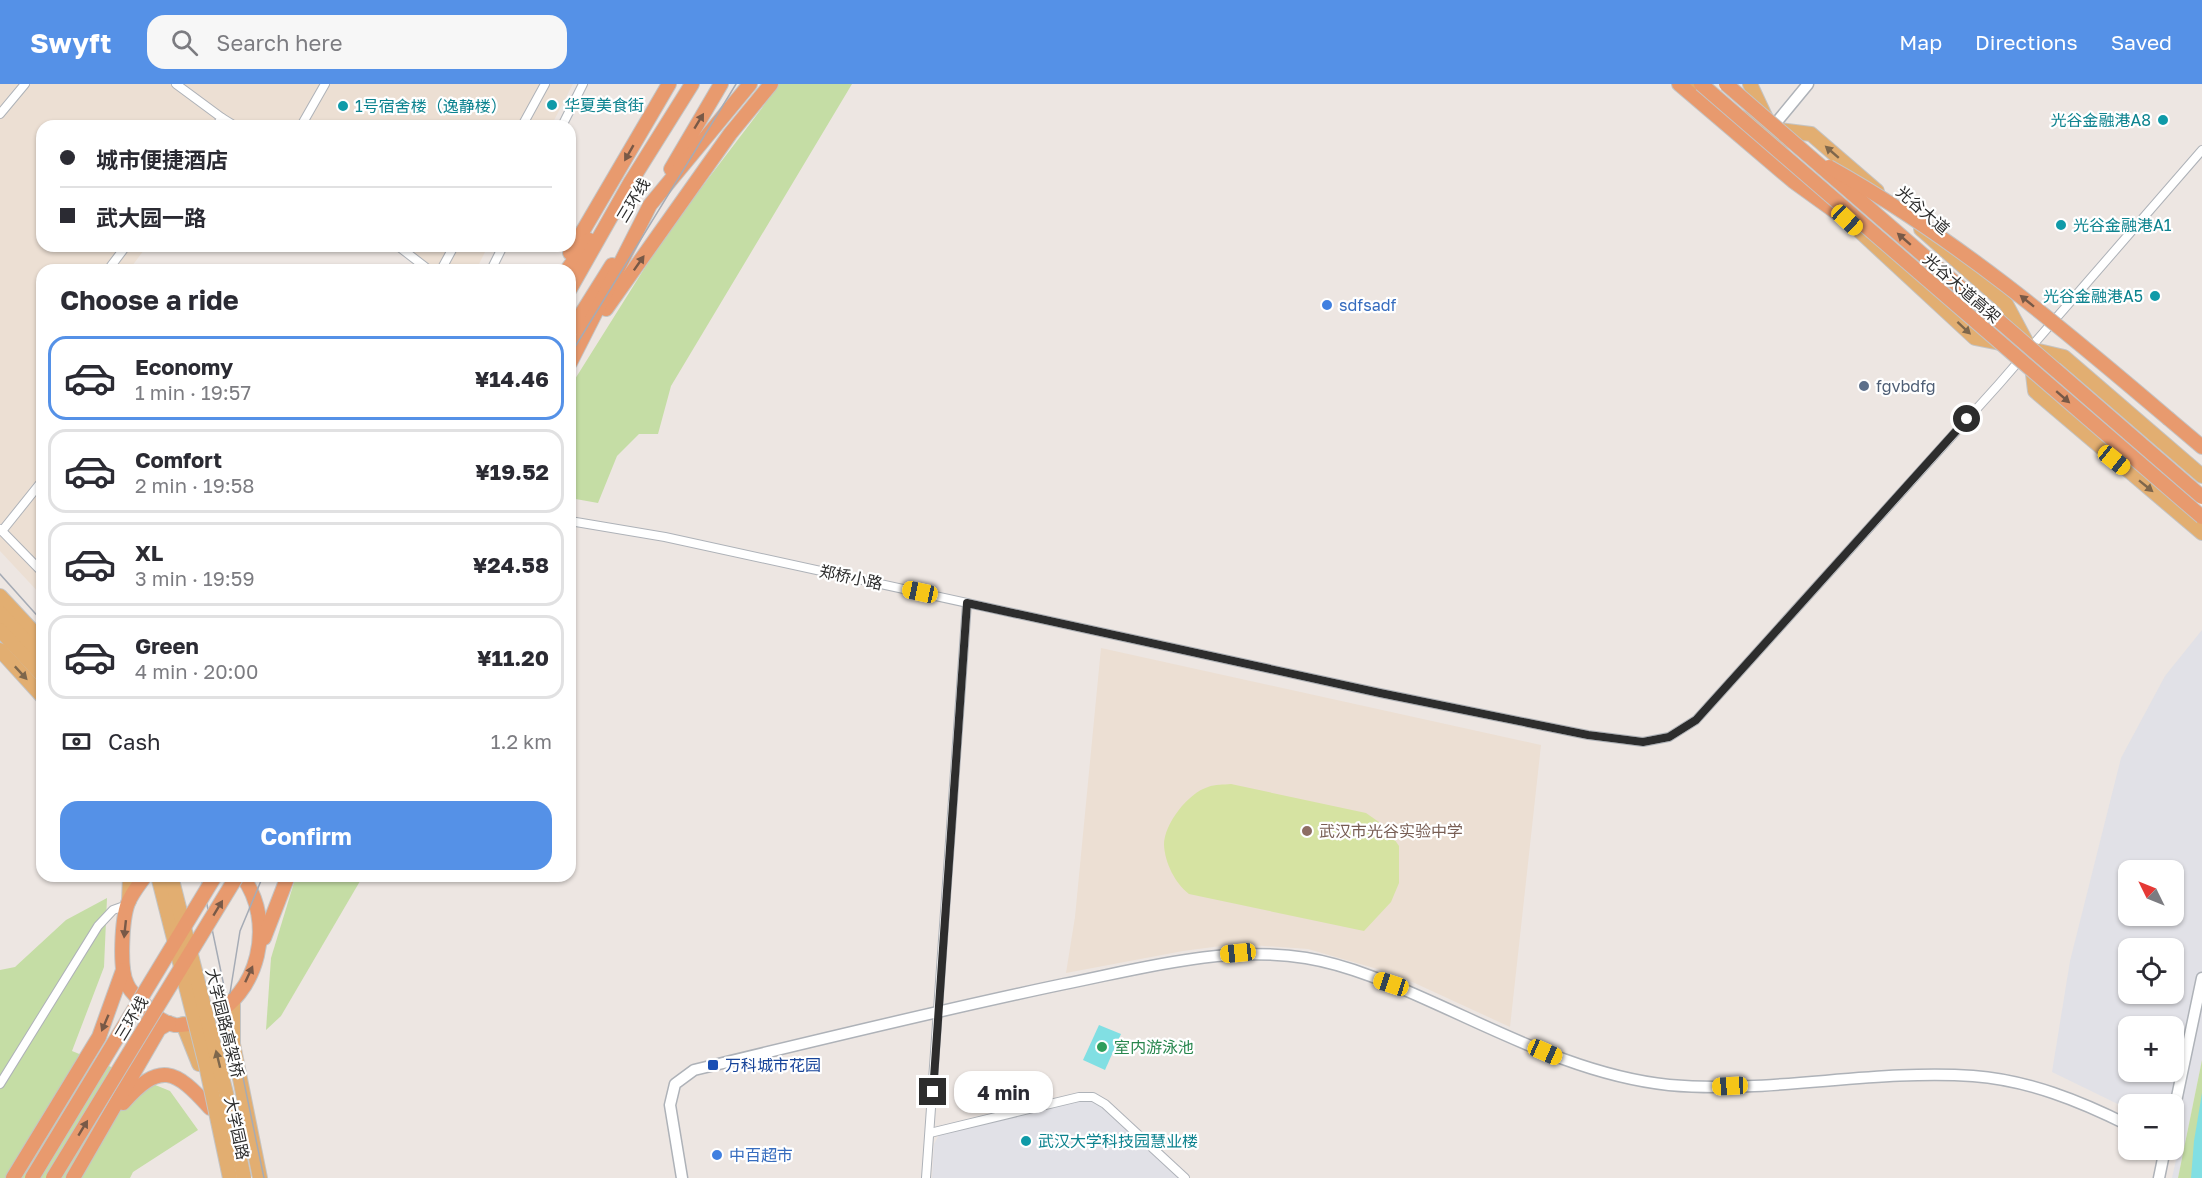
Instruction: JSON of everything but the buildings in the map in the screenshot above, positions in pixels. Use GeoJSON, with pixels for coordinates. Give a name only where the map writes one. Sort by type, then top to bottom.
{"type":"FeatureCollection","features":[{"type":"Feature","properties":{"kind":"highway"},"geometry":{"type":"LineString","coordinates":[[576,243],[669,84]]}},
{"type":"Feature","properties":{"kind":"highway"},"geometry":{"type":"LineString","coordinates":[[571,264],[630,183],[686,84]]}},
{"type":"Feature","properties":{"kind":"highway","name":"三环线"},"geometry":{"type":"LineString","coordinates":[[576,278],[630,183],[692,84]]}},
{"type":"Feature","properties":{"kind":"highway","name":"三环线"},"geometry":{"type":"LineString","coordinates":[[576,322],[650,205],[721,84]]}},
{"type":"Feature","properties":{"kind":"highway"},"geometry":{"type":"LineString","coordinates":[[581,345],[650,205],[750,84]]}},
{"type":"Feature","properties":{"kind":"highway"},"geometry":{"type":"LineString","coordinates":[[730,134],[757,84]]}},
{"type":"Feature","properties":{"kind":"highway"},"geometry":{"type":"LineString","coordinates":[[576,353],[730,134],[771,84]]}},
{"type":"Feature","properties":{"kind":"highway"},"geometry":{"type":"LineString","coordinates":[[1679,84],[1793,181],[1847,220]]}},
{"type":"Feature","properties":{"kind":"highway","name":"光谷大道高架"},"geometry":{"type":"LineString","coordinates":[[1701,84],[2202,517]]}},
{"type":"Feature","properties":{"kind":"highway","name":"光谷大道高架"},"geometry":{"type":"LineString","coordinates":[[1726,84],[2202,497]]}},
{"type":"Feature","properties":{"kind":"highway"},"geometry":{"type":"LineString","coordinates":[[1805,153],[1863,186],[1997,276],[2202,447]]}},
{"type":"Feature","properties":{"kind":"highway"},"geometry":{"type":"LineString","coordinates":[[141,882],[128,903],[122,951],[127,985],[148,1008],[176,1023]]}},
{"type":"Feature","properties":{"kind":"highway","name":"三环线"},"geometry":{"type":"LineString","coordinates":[[32,1178],[211,882]]}},
{"type":"Feature","properties":{"kind":"highway","name":"三环线"},"geometry":{"type":"LineString","coordinates":[[53,1178],[236,882]]}},
{"type":"Feature","properties":{"kind":"highway"},"geometry":{"type":"LineString","coordinates":[[244,882],[256,899],[260,915],[260,949]]}},
{"type":"Feature","properties":{"kind":"highway"},"geometry":{"type":"LineString","coordinates":[[73,1178],[159,1029],[216,1014],[233,1000],[243,987],[286,882]]}},
{"type":"Feature","properties":{"kind":"highway"},"geometry":{"type":"LineString","coordinates":[[13,1178],[99,1037],[123,968]]}},
{"type":"Feature","properties":{"kind":"highway"},"geometry":{"type":"LineString","coordinates":[[105,1122],[147,1078],[158,1075],[168,1075],[191,1086],[210,1108]]}},
{"type":"Feature","properties":{"kind":"main road","name":"光谷大道"},"geometry":{"type":"LineString","coordinates":[[1691,84],[1720,109],[1771,129],[1811,134],[2006,304],[2030,349],[2036,391],[2202,533]]}},
{"type":"Feature","properties":{"kind":"main road"},"geometry":{"type":"LineString","coordinates":[[1750,84],[1786,164],[1975,338],[2064,357],[2202,476]]}},
{"type":"Feature","properties":{"kind":"main road"},"geometry":{"type":"LineString","coordinates":[[0,596],[36,635]]}},
{"type":"Feature","properties":{"kind":"main road"},"geometry":{"type":"LineString","coordinates":[[0,613],[36,652]]}},
{"type":"Feature","properties":{"kind":"main road"},"geometry":{"type":"LineString","coordinates":[[0,630],[36,669]]}},
{"type":"Feature","properties":{"kind":"main road"},"geometry":{"type":"LineString","coordinates":[[1,654],[36,690]]}},
{"type":"Feature","properties":{"kind":"main road"},"geometry":{"type":"LineString","coordinates":[[128,903],[130,882]]}},
{"type":"Feature","properties":{"kind":"main road","name":"大学园路"},"geometry":{"type":"LineString","coordinates":[[160,882],[206,1065],[230,1178]]}},
{"type":"Feature","properties":{"kind":"main road","name":"大学园路高架桥"},"geometry":{"type":"LineString","coordinates":[[173,882],[226,1093],[244,1178]]}},
{"type":"Feature","properties":{"kind":"main road","name":"大学园路"},"geometry":{"type":"LineString","coordinates":[[233,1000],[233,1044],[260,1178]]}},
{"type":"Feature","properties":{"kind":"main road","name":"大学园路"},"geometry":{"type":"LineString","coordinates":[[176,1023],[196,1051],[224,1178]]}},
{"type":"Feature","properties":{"kind":"street"},"geometry":{"type":"LineString","coordinates":[[2,109],[25,84]]}},
{"type":"Feature","properties":{"kind":"street"},"geometry":{"type":"LineString","coordinates":[[176,84],[225,120]]}},
{"type":"Feature","properties":{"kind":"street"},"geometry":{"type":"LineString","coordinates":[[304,120],[325,84]]}},
{"type":"Feature","properties":{"kind":"street"},"geometry":{"type":"LineString","coordinates":[[525,120],[545,84]]}},
{"type":"Feature","properties":{"kind":"street"},"geometry":{"type":"LineString","coordinates":[[565,120],[583,84]]}},
{"type":"Feature","properties":{"kind":"street"},"geometry":{"type":"LineString","coordinates":[[1771,129],[1808,84]]}},
{"type":"Feature","properties":{"kind":"street","name":"郑桥小路"},"geometry":{"type":"LineString","coordinates":[[576,522],[665,537],[1380,693],[1588,735],[1643,742],[1669,737],[1696,720],[2030,349],[2202,150]]}},
{"type":"Feature","properties":{"kind":"street"},"geometry":{"type":"LineString","coordinates":[[406,252],[421,264]]}},
{"type":"Feature","properties":{"kind":"street"},"geometry":{"type":"LineString","coordinates":[[36,488],[1,530],[36,566]]}},
{"type":"Feature","properties":{"kind":"street"},"geometry":{"type":"LineString","coordinates":[[926,1178],[967,603]]}},
{"type":"Feature","properties":{"kind":"street"},"geometry":{"type":"LineString","coordinates":[[0,1084],[98,926],[113,910],[128,903]]}},
{"type":"Feature","properties":{"kind":"street"},"geometry":{"type":"LineString","coordinates":[[682,1178],[670,1105],[675,1084],[694,1070],[939,1010],[1186,959],[1238,953],[1307,958],[1391,984],[1565,1061],[1619,1077],[1714,1087],[1890,1077],[1974,1076],[2034,1087],[2118,1121]]}},
{"type":"Feature","properties":{"kind":"street"},"geometry":{"type":"LineString","coordinates":[[2178,1094],[2202,978]]}},
{"type":"Feature","properties":{"kind":"street"},"geometry":{"type":"LineString","coordinates":[[930,1133],[1078,1097],[1093,1097],[1105,1104],[1185,1178]]}},
{"type":"Feature","properties":{"kind":"street"},"geometry":{"type":"LineString","coordinates":[[2159,1178],[2163,1160]]}},
{"type":"Feature","properties":{"kind":"shaded area"},"geometry":{"type":"Polygon","coordinates":[[[0,84],[573,84],[554,120],[36,120],[36,252],[142,252],[134,264],[36,264],[36,590],[0,551],[0,84]]]}},
{"type":"Feature","properties":{"kind":"shaded area"},"geometry":{"type":"Polygon","coordinates":[[[398,252],[485,252],[479,264],[416,264],[398,252]]]}},
{"type":"Feature","properties":{"kind":"shaded area"},"geometry":{"type":"Polygon","coordinates":[[[2202,630],[2202,1060],[2184,1148],[2184,1094],[2118,1094],[2118,1104],[2052,1072],[2070,961],[2121,758],[2165,676],[2202,630]]]}},
{"type":"Feature","properties":{"kind":"shaded area","name":"武汉市光谷实验中学"},"geometry":{"type":"Polygon","coordinates":[[[1101,648],[1541,745],[1510,1027],[1395,974],[1308,949],[1236,944],[1183,951],[1066,973],[1075,917],[1101,648]]]}},
{"type":"Feature","properties":{"kind":"shaded area"},"geometry":{"type":"Polygon","coordinates":[[[1082,1100],[1095,1101],[1103,1105],[1183,1178],[932,1178],[934,1144],[941,1131],[1082,1100]]]}},
{"type":"Feature","properties":{"kind":"shaded area"},"geometry":{"type":"Polygon","coordinates":[[[2176,1160],[2182,1160],[2178,1178],[2172,1178],[2176,1160]]]}},
{"type":"Feature","properties":{"kind":"green space"},"geometry":{"type":"Polygon","coordinates":[[[777,84],[852,84],[671,386],[658,434],[639,434],[617,456],[598,503],[576,499],[576,377],[666,234],[762,108],[777,84]]]}},
{"type":"Feature","properties":{"kind":"green space"},"geometry":{"type":"Polygon","coordinates":[[[1231,784],[1366,813],[1386,827],[1399,846],[1399,883],[1391,902],[1364,931],[1189,894],[1175,878],[1166,859],[1164,845],[1168,828],[1178,810],[1200,790],[1211,786],[1231,784]]]}},
{"type":"Feature","properties":{"kind":"green space"},"geometry":{"type":"Polygon","coordinates":[[[294,882],[359,882],[281,1016],[266,1030],[271,958],[294,882]]]}},
{"type":"Feature","properties":{"kind":"green space"},"geometry":{"type":"Polygon","coordinates":[[[107,898],[104,967],[72,1051],[170,1091],[198,1130],[133,1172],[130,1178],[0,1178],[0,970],[15,967],[66,920],[107,898]]]}},
{"type":"Feature","properties":{"kind":"green space"},"geometry":{"type":"Polygon","coordinates":[[[2202,1060],[2202,1178],[2178,1178],[2182,1160],[2184,1160],[2184,1148],[2202,1060]]]}},
{"type":"Feature","properties":{"kind":"water","name":"室内游泳池"},"geometry":{"type":"Polygon","coordinates":[[[1099,1025],[1121,1034],[1105,1070],[1083,1060],[1099,1025]]]}},
{"type":"Feature","properties":{"kind":"water"},"geometry":{"type":"Polygon","coordinates":[[[2202,1093],[2202,1178],[2191,1178],[2194,1141],[2202,1093]]]}},
{"type":"Feature","properties":{"kind":"tram line"},"geometry":{"type":"LineString","coordinates":[[576,345],[736,84]]}},
{"type":"Feature","properties":{"kind":"tram line"},"geometry":{"type":"LineString","coordinates":[[0,574],[36,614]]}},
{"type":"Feature","properties":{"kind":"tram line"},"geometry":{"type":"LineString","coordinates":[[202,882],[264,1178]]}},
{"type":"Feature","properties":{"kind":"tram line"},"geometry":{"type":"LineString","coordinates":[[230,993],[240,931],[260,882]]}},
{"type":"Feature","properties":{"kind":"place","name":"华夏美食街"},"geometry":{"type":"Point","coordinates":[552,105]}},
{"type":"Feature","properties":{"kind":"place","name":"1号宿舍楼（逸静楼）"},"geometry":{"type":"Point","coordinates":[343,106]}},
{"type":"Feature","properties":{"kind":"place","name":"光谷金融港A8"},"geometry":{"type":"Point","coordinates":[2163,120]}},
{"type":"Feature","properties":{"kind":"place","name":"光谷金融港A1"},"geometry":{"type":"Point","coordinates":[2061,225]}},
{"type":"Feature","properties":{"kind":"place","name":"光谷金融港A5"},"geometry":{"type":"Point","coordinates":[2155,296]}},
{"type":"Feature","properties":{"kind":"place","name":"sdfsadf"},"geometry":{"type":"Point","coordinates":[1327,305]}},
{"type":"Feature","properties":{"kind":"place","name":"fgvbdfg"},"geometry":{"type":"Point","coordinates":[1864,386]}},
{"type":"Feature","properties":{"kind":"place","name":"武汉市光谷实验中学"},"geometry":{"type":"Point","coordinates":[1307,831]}},
{"type":"Feature","properties":{"kind":"place","name":"室内游泳池"},"geometry":{"type":"Point","coordinates":[1102,1047]}},
{"type":"Feature","properties":{"kind":"place","name":"万科城市花园"},"geometry":{"type":"Point","coordinates":[713,1065]}},
{"type":"Feature","properties":{"kind":"place","name":"武汉大学科技园慧业楼"},"geometry":{"type":"Point","coordinates":[1026,1141]}},
{"type":"Feature","properties":{"kind":"place","name":"中百超市"},"geometry":{"type":"Point","coordinates":[717,1155]}},
{"type":"Feature","properties":{"kind":"route"},"geometry":{"type":"LineString","coordinates":[[933,1092],[967,603],[1380,693],[1588,735],[1643,742],[1669,737],[1696,720],[1967,419]]}}]}
